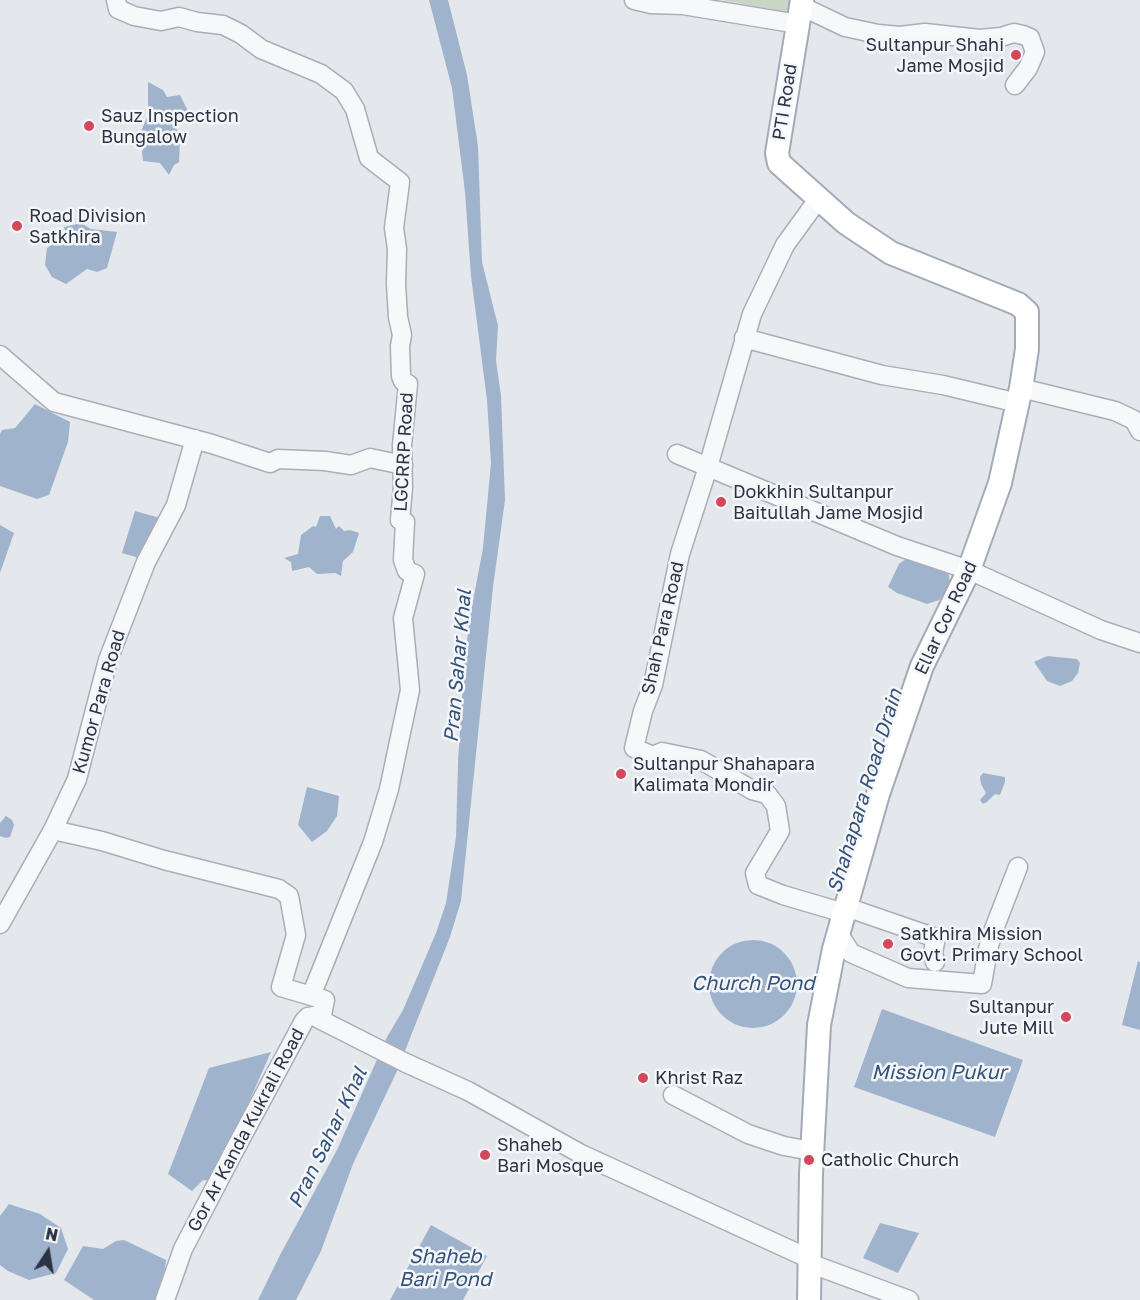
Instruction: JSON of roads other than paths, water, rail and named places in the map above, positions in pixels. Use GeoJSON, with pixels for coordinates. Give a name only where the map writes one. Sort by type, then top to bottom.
{"type":"FeatureCollection","features":[{"type":"Feature","properties":{"kind":"main road","name":"PTI Road"},"geometry":{"type":"LineString","coordinates":[[800,10],[777,153],[779,163],[846,223]]}},
{"type":"Feature","properties":{"kind":"main road","name":"Ellar Cor Road"},"geometry":{"type":"LineString","coordinates":[[809,1300],[812,1151],[819,1025],[843,917],[878,794],[922,666],[969,570],[1000,483],[1020,395],[1027,349],[1028,312],[1018,304],[891,253],[846,223]]}},
{"type":"Feature","properties":{"kind":"street","name":"LGCRRP Road"},"geometry":{"type":"LineString","coordinates":[[116,0],[118,9],[134,16],[161,21],[178,16],[197,22],[223,25],[241,34],[261,49],[321,74],[344,91],[350,100],[355,109],[369,158],[399,182],[394,228],[397,249],[396,284],[398,317],[402,335],[400,346],[402,376],[403,381],[408,384],[402,445],[403,488],[400,520],[405,522],[403,560],[407,571],[415,574],[404,618],[410,690],[389,789],[373,842],[311,996]]}},
{"type":"Feature","properties":{"kind":"street"},"geometry":{"type":"LineString","coordinates":[[634,0],[651,4],[800,10],[845,27],[900,36],[926,33],[980,39],[1014,33],[1030,38],[1035,52],[1028,68],[1015,84]]}},
{"type":"Feature","properties":{"kind":"street","name":"Shah Para Road"},"geometry":{"type":"LineString","coordinates":[[819,198],[785,245],[752,314],[708,467],[680,554],[653,685],[634,748],[653,756],[662,752],[701,760],[752,790],[767,794],[776,806],[780,831],[755,873],[759,885],[843,917]]}},
{"type":"Feature","properties":{"kind":"street"},"geometry":{"type":"LineString","coordinates":[[744,338],[882,375],[1115,411],[1134,420],[1140,431]]}},
{"type":"Feature","properties":{"kind":"street"},"geometry":{"type":"LineString","coordinates":[[0,355],[54,402],[195,439],[270,463],[278,459],[325,461],[351,465],[370,458],[403,465]]}},
{"type":"Feature","properties":{"kind":"street","name":"Kumor Para Road"},"geometry":{"type":"LineString","coordinates":[[0,924],[53,830],[77,779],[108,660],[146,562],[176,505],[195,439]]}},
{"type":"Feature","properties":{"kind":"street"},"geometry":{"type":"LineString","coordinates":[[677,454],[897,546],[969,570],[1101,630],[1140,643]]}},
{"type":"Feature","properties":{"kind":"street"},"geometry":{"type":"LineString","coordinates":[[53,830],[279,889],[289,896],[296,935],[281,987],[311,996]]}},
{"type":"Feature","properties":{"kind":"street"},"geometry":{"type":"LineString","coordinates":[[935,962],[933,952],[936,938],[843,917],[851,953],[909,978],[982,984],[988,948],[1018,867]]}},
{"type":"Feature","properties":{"kind":"street","name":"Gor Ar Kanda Kukrali Road"},"geometry":{"type":"LineString","coordinates":[[165,1300],[183,1249],[196,1222],[304,1021],[314,1016],[321,1020],[325,1000],[311,996]]}},
{"type":"Feature","properties":{"kind":"street"},"geometry":{"type":"LineString","coordinates":[[321,1020],[468,1091],[581,1154],[810,1261],[909,1300]]}},
{"type":"Feature","properties":{"kind":"street"},"geometry":{"type":"LineString","coordinates":[[673,1095],[748,1134],[784,1146],[812,1151]]}},
{"type":"Feature","properties":{"kind":"water"},"geometry":{"type":"Polygon","coordinates":[[[429,0],[448,0],[467,75],[478,146],[482,262],[498,326],[496,360],[501,396],[505,500],[493,587],[461,901],[450,937],[397,1071],[353,1164],[321,1251],[296,1300],[258,1300],[337,1150],[387,1037],[403,1010],[436,933],[446,903],[456,837],[464,665],[483,548],[491,463],[487,400],[471,276],[465,192],[452,88],[429,0]]]}},
{"type":"Feature","properties":{"kind":"water"},"geometry":{"type":"Polygon","coordinates":[[[148,82],[163,90],[167,97],[180,95],[189,113],[175,123],[180,140],[179,162],[174,165],[169,175],[160,163],[143,161],[142,152],[145,143],[137,142],[148,114],[148,82]]]}},
{"type":"Feature","properties":{"kind":"water"},"geometry":{"type":"Polygon","coordinates":[[[81,223],[91,229],[117,232],[107,268],[97,272],[87,269],[66,284],[52,277],[45,265],[47,248],[66,235],[64,227],[81,223]]]}},
{"type":"Feature","properties":{"kind":"water"},"geometry":{"type":"Polygon","coordinates":[[[35,404],[70,422],[68,442],[49,495],[37,499],[0,486],[0,434],[2,430],[15,428],[35,404]]]}},
{"type":"Feature","properties":{"kind":"water"},"geometry":{"type":"Polygon","coordinates":[[[135,511],[160,518],[146,560],[122,553],[135,511]]]}},
{"type":"Feature","properties":{"kind":"water"},"geometry":{"type":"Polygon","coordinates":[[[320,516],[330,516],[336,529],[339,526],[344,531],[359,533],[353,552],[343,561],[341,576],[335,573],[317,574],[309,567],[292,571],[291,562],[284,558],[298,554],[301,535],[313,526],[316,527],[320,516]]]}},
{"type":"Feature","properties":{"kind":"water"},"geometry":{"type":"Polygon","coordinates":[[[0,525],[14,533],[0,573],[0,525]]]}},
{"type":"Feature","properties":{"kind":"water"},"geometry":{"type":"Polygon","coordinates":[[[906,559],[948,573],[951,586],[939,600],[927,604],[897,593],[888,587],[899,564],[906,559]]]}},
{"type":"Feature","properties":{"kind":"water"},"geometry":{"type":"Polygon","coordinates":[[[1047,656],[1077,659],[1080,663],[1078,673],[1072,681],[1060,686],[1047,681],[1034,662],[1047,656]]]}},
{"type":"Feature","properties":{"kind":"water"},"geometry":{"type":"Polygon","coordinates":[[[983,773],[1005,777],[1005,782],[1000,795],[995,794],[983,804],[980,800],[986,793],[980,777],[983,773]]]}},
{"type":"Feature","properties":{"kind":"water"},"geometry":{"type":"Polygon","coordinates":[[[307,787],[339,796],[337,816],[327,831],[312,842],[298,825],[307,787]]]}},
{"type":"Feature","properties":{"kind":"water"},"geometry":{"type":"Polygon","coordinates":[[[6,816],[12,820],[14,825],[10,837],[6,838],[0,836],[0,823],[6,816]]]}},
{"type":"Feature","properties":{"kind":"water","name":"Church Pond"},"geometry":{"type":"Polygon","coordinates":[[[753,940],[770,943],[784,953],[794,967],[797,984],[794,1001],[784,1015],[770,1025],[753,1028],[736,1025],[722,1015],[712,1001],[709,984],[712,967],[722,953],[736,943],[753,940]]]}},
{"type":"Feature","properties":{"kind":"water"},"geometry":{"type":"Polygon","coordinates":[[[1138,961],[1140,962],[1140,1030],[1122,1025],[1138,961]]]}},
{"type":"Feature","properties":{"kind":"water","name":"Mission Pukur"},"geometry":{"type":"Polygon","coordinates":[[[882,1009],[1023,1060],[995,1137],[854,1087],[882,1009]]]}},
{"type":"Feature","properties":{"kind":"water"},"geometry":{"type":"Polygon","coordinates":[[[271,1052],[214,1181],[203,1180],[192,1191],[168,1174],[209,1068],[271,1052]]]}},
{"type":"Feature","properties":{"kind":"water"},"geometry":{"type":"Polygon","coordinates":[[[9,1204],[40,1214],[61,1228],[68,1249],[56,1273],[29,1280],[0,1265],[0,1216],[9,1204]]]}},
{"type":"Feature","properties":{"kind":"water"},"geometry":{"type":"Polygon","coordinates":[[[880,1223],[919,1233],[898,1273],[863,1258],[880,1223]]]}},
{"type":"Feature","properties":{"kind":"water","name":"Shaheb Bari Pond"},"geometry":{"type":"Polygon","coordinates":[[[431,1225],[487,1256],[463,1300],[390,1300],[431,1225]]]}},
{"type":"Feature","properties":{"kind":"water"},"geometry":{"type":"Polygon","coordinates":[[[124,1240],[166,1260],[163,1290],[156,1300],[94,1300],[64,1280],[83,1246],[103,1249],[116,1241],[124,1240]]]}},
{"type":"Feature","properties":{"kind":"place","name":"Sultanpur Shahi Jame Mosjid"},"geometry":{"type":"Point","coordinates":[1016,55]}},
{"type":"Feature","properties":{"kind":"place","name":"Sauz Inspection Bungalow"},"geometry":{"type":"Point","coordinates":[89,126]}},
{"type":"Feature","properties":{"kind":"place","name":"Road Division Satkhira"},"geometry":{"type":"Point","coordinates":[17,226]}},
{"type":"Feature","properties":{"kind":"place","name":"Dokkhin Sultanpur Baitullah Jame Mosjid"},"geometry":{"type":"Point","coordinates":[721,502]}},
{"type":"Feature","properties":{"kind":"place","name":"Sultanpur Shahapara Kalimata Mondir"},"geometry":{"type":"Point","coordinates":[621,774]}},
{"type":"Feature","properties":{"kind":"place","name":"Satkhira Mission Govt. Primary School"},"geometry":{"type":"Point","coordinates":[888,944]}},
{"type":"Feature","properties":{"kind":"place","name":"Sultanpur Jute Mill"},"geometry":{"type":"Point","coordinates":[1066,1017]}},
{"type":"Feature","properties":{"kind":"place","name":"Khrist Raz"},"geometry":{"type":"Point","coordinates":[643,1078]}},
{"type":"Feature","properties":{"kind":"place","name":"Shaheb Bari Mosque"},"geometry":{"type":"Point","coordinates":[485,1155]}},
{"type":"Feature","properties":{"kind":"place","name":"Catholic Church"},"geometry":{"type":"Point","coordinates":[809,1160]}},
{"type":"Feature","properties":{"kind":"water label","name":"Pran Sahar Khal"},"geometry":{"type":"Point","coordinates":[458,666]}},
{"type":"Feature","properties":{"kind":"water label","name":"Shahapara Road Drain"},"geometry":{"type":"Point","coordinates":[865,791]}},
{"type":"Feature","properties":{"kind":"water label","name":"Pran Sahar Khal"},"geometry":{"type":"Point","coordinates":[328,1138]}}]}
